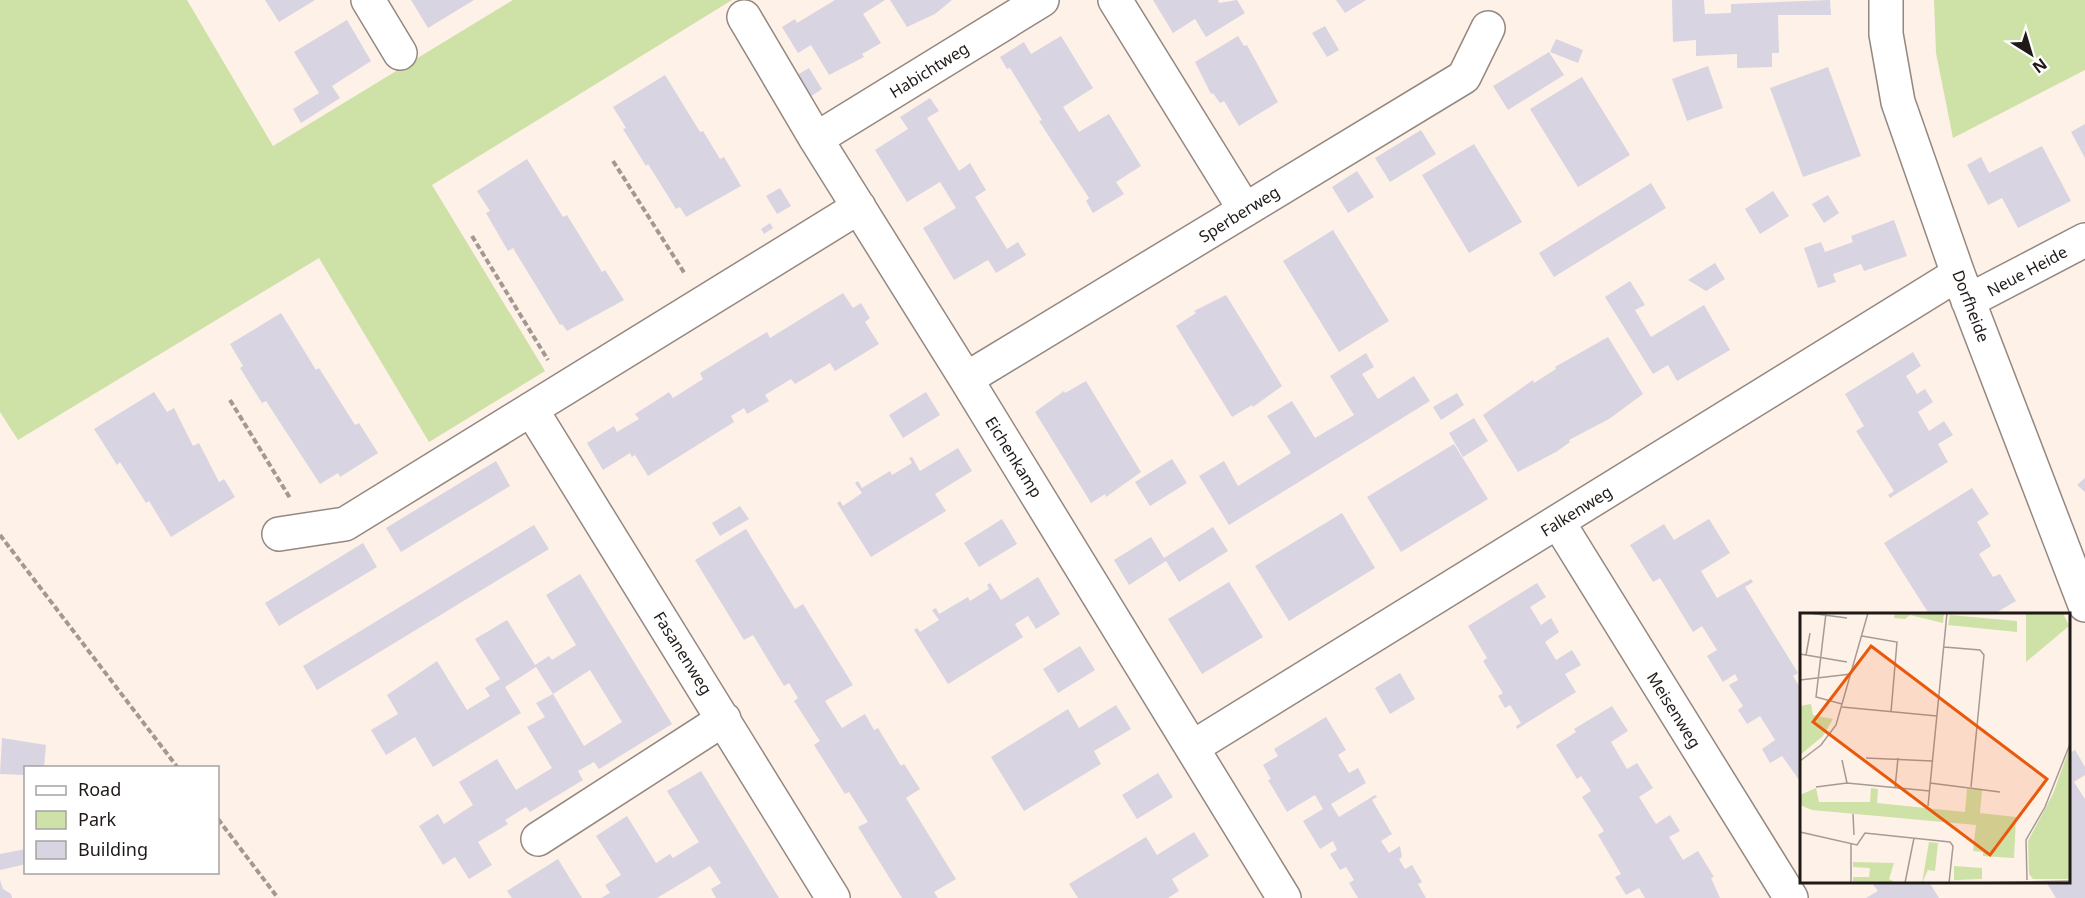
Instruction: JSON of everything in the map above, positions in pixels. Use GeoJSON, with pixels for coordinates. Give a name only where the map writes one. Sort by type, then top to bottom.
{"type":"FeatureCollection","features":[{"type":"Feature","properties":{"kind":"street"},"geometry":{"type":"LineString","coordinates":[[368,0],[400,54]]}},
{"type":"Feature","properties":{"kind":"street","name":"Habichtweg"},"geometry":{"type":"LineString","coordinates":[[816,139],[1042,0]]}},
{"type":"Feature","properties":{"kind":"street"},"geometry":{"type":"LineString","coordinates":[[1115,0],[1245,210]]}},
{"type":"Feature","properties":{"kind":"street","name":"Dorfheide"},"geometry":{"type":"LineString","coordinates":[[1886,0],[1886,34],[1898,102],[1963,287],[2079,570],[2085,605]]}},
{"type":"Feature","properties":{"kind":"street","name":"Eichenkamp"},"geometry":{"type":"LineString","coordinates":[[744,17],[816,139],[1284,898]]}},
{"type":"Feature","properties":{"kind":"street","name":"Sperberweg"},"geometry":{"type":"LineString","coordinates":[[966,379],[1464,78],[1488,28]]}},
{"type":"Feature","properties":{"kind":"street"},"geometry":{"type":"LineString","coordinates":[[294,532],[345,524],[859,207]]}},
{"type":"Feature","properties":{"kind":"street","name":"Neue Heide"},"geometry":{"type":"LineString","coordinates":[[1963,287],[2085,240]]}},
{"type":"Feature","properties":{"kind":"street","name":"Falkenweg"},"geometry":{"type":"LineString","coordinates":[[1193,747],[1558,522],[1963,287]]}},
{"type":"Feature","properties":{"kind":"street","name":"Fasanenweg"},"geometry":{"type":"LineString","coordinates":[[531,410],[833,898]]}},
{"type":"Feature","properties":{"kind":"street","name":"Meisenweg"},"geometry":{"type":"LineString","coordinates":[[1558,522],[1791,898]]}},
{"type":"Feature","properties":{"kind":"street"},"geometry":{"type":"LineString","coordinates":[[538,839],[724,719]]}},
{"type":"Feature","properties":{"kind":"path"},"geometry":{"type":"LineString","coordinates":[[613,162],[704,303]]}},
{"type":"Feature","properties":{"kind":"path"},"geometry":{"type":"LineString","coordinates":[[472,236],[565,388]]}},
{"type":"Feature","properties":{"kind":"path"},"geometry":{"type":"LineString","coordinates":[[230,400],[294,532]]}},
{"type":"Feature","properties":{"kind":"path"},"geometry":{"type":"LineString","coordinates":[[0,535],[176,766]]}},
{"type":"Feature","properties":{"kind":"path"},"geometry":{"type":"LineString","coordinates":[[219,820],[278,898]]}},
{"type":"Feature","properties":{"kind":"green space"},"geometry":{"type":"Polygon","coordinates":[[[0,0],[187,0],[273,146],[513,0],[732,0],[432,185],[545,371],[429,442],[319,258],[18,440],[0,412],[0,0]]]}},
{"type":"Feature","properties":{"kind":"green space"},"geometry":{"type":"Polygon","coordinates":[[[1934,0],[2085,0],[2085,70],[1953,138],[1936,53],[1934,0]]]}},
{"type":"Feature","properties":{"kind":"building"},"geometry":{"type":"Polygon","coordinates":[[[265,0],[315,0],[279,22],[265,0]]]}},
{"type":"Feature","properties":{"kind":"building"},"geometry":{"type":"Polygon","coordinates":[[[411,0],[474,0],[428,28],[411,0]]]}},
{"type":"Feature","properties":{"kind":"building"},"geometry":{"type":"Polygon","coordinates":[[[835,0],[885,0],[863,14],[881,43],[862,54],[864,57],[829,75],[811,45],[798,53],[782,27],[795,19],[797,23],[835,0]]]}},
{"type":"Feature","properties":{"kind":"building"},"geometry":{"type":"Polygon","coordinates":[[[890,0],[952,0],[935,14],[907,27],[890,0]]]}},
{"type":"Feature","properties":{"kind":"building"},"geometry":{"type":"Polygon","coordinates":[[[1153,0],[1218,0],[1219,3],[1237,0],[1245,13],[1206,37],[1195,19],[1173,33],[1153,0]]]}},
{"type":"Feature","properties":{"kind":"building"},"geometry":{"type":"Polygon","coordinates":[[[1336,0],[1366,0],[1345,13],[1336,0]]]}},
{"type":"Feature","properties":{"kind":"building"},"geometry":{"type":"Polygon","coordinates":[[[1672,0],[1704,0],[1705,14],[1731,13],[1731,4],[1830,0],[1831,15],[1778,15],[1779,53],[1772,53],[1772,67],[1737,68],[1737,54],[1696,56],[1696,40],[1673,42],[1672,0]]]}},
{"type":"Feature","properties":{"kind":"building"},"geometry":{"type":"Polygon","coordinates":[[[347,20],[371,61],[332,86],[340,98],[301,123],[293,109],[319,93],[294,52],[347,20]]]}},
{"type":"Feature","properties":{"kind":"building"},"geometry":{"type":"Polygon","coordinates":[[[1325,26],[1339,50],[1327,57],[1312,33],[1325,26]]]}},
{"type":"Feature","properties":{"kind":"building"},"geometry":{"type":"Polygon","coordinates":[[[1061,36],[1093,88],[1063,107],[1079,132],[1109,114],[1141,166],[1116,182],[1124,194],[1093,213],[1086,201],[1089,198],[1039,121],[1042,120],[1010,68],[1007,69],[1000,57],[1024,42],[1031,54],[1061,36]]]}},
{"type":"Feature","properties":{"kind":"building"},"geometry":{"type":"Polygon","coordinates":[[[1238,36],[1244,46],[1247,45],[1278,102],[1239,126],[1224,101],[1220,103],[1213,93],[1211,94],[1195,62],[1238,36]]]}},
{"type":"Feature","properties":{"kind":"building"},"geometry":{"type":"Polygon","coordinates":[[[1556,39],[1583,50],[1578,63],[1550,52],[1556,39]]]}},
{"type":"Feature","properties":{"kind":"building"},"geometry":{"type":"Polygon","coordinates":[[[1549,52],[1564,75],[1508,110],[1493,86],[1549,52]]]}},
{"type":"Feature","properties":{"kind":"building"},"geometry":{"type":"Polygon","coordinates":[[[1708,66],[1723,108],[1687,121],[1672,79],[1708,66]]]}},
{"type":"Feature","properties":{"kind":"building"},"geometry":{"type":"Polygon","coordinates":[[[1828,67],[1861,156],[1803,177],[1770,88],[1828,67]]]}},
{"type":"Feature","properties":{"kind":"building"},"geometry":{"type":"Polygon","coordinates":[[[809,68],[822,89],[810,97],[797,75],[809,68]]]}},
{"type":"Feature","properties":{"kind":"building"},"geometry":{"type":"Polygon","coordinates":[[[665,75],[700,132],[703,131],[720,159],[724,157],[741,186],[686,217],[680,207],[676,209],[648,164],[646,166],[623,129],[626,128],[613,107],[665,75]]]}},
{"type":"Feature","properties":{"kind":"building"},"geometry":{"type":"Polygon","coordinates":[[[1582,77],[1630,155],[1578,187],[1530,109],[1582,77]]]}},
{"type":"Feature","properties":{"kind":"building"},"geometry":{"type":"Polygon","coordinates":[[[930,98],[939,111],[927,118],[959,171],[970,163],[986,190],[975,197],[1007,249],[1018,242],[1026,255],[996,273],[988,260],[954,280],[923,228],[956,208],[940,182],[907,202],[875,150],[908,129],[900,117],[930,98]]]}},
{"type":"Feature","properties":{"kind":"building"},"geometry":{"type":"Polygon","coordinates":[[[2085,124],[2085,158],[2071,132],[2085,124]]]}},
{"type":"Feature","properties":{"kind":"building"},"geometry":{"type":"Polygon","coordinates":[[[1421,130],[1436,154],[1390,182],[1375,158],[1421,130]]]}},
{"type":"Feature","properties":{"kind":"building"},"geometry":{"type":"Polygon","coordinates":[[[1474,144],[1522,222],[1469,253],[1422,175],[1474,144]]]}},
{"type":"Feature","properties":{"kind":"building"},"geometry":{"type":"Polygon","coordinates":[[[2042,146],[2071,201],[2018,228],[2002,198],[1988,205],[1967,165],[1981,157],[1989,173],[2042,146]]]}},
{"type":"Feature","properties":{"kind":"building"},"geometry":{"type":"Polygon","coordinates":[[[527,159],[563,217],[567,215],[602,272],[605,270],[624,300],[567,331],[562,324],[560,325],[513,248],[508,251],[486,213],[490,211],[477,191],[527,159]]]}},
{"type":"Feature","properties":{"kind":"building"},"geometry":{"type":"Polygon","coordinates":[[[1357,171],[1374,197],[1348,213],[1332,187],[1357,171]]]}},
{"type":"Feature","properties":{"kind":"building"},"geometry":{"type":"Polygon","coordinates":[[[1651,183],[1666,208],[1554,277],[1539,253],[1651,183]]]}},
{"type":"Feature","properties":{"kind":"building"},"geometry":{"type":"Polygon","coordinates":[[[780,188],[791,206],[777,214],[766,196],[780,188]]]}},
{"type":"Feature","properties":{"kind":"building"},"geometry":{"type":"Polygon","coordinates":[[[1773,191],[1789,216],[1760,234],[1745,209],[1773,191]]]}},
{"type":"Feature","properties":{"kind":"building"},"geometry":{"type":"Polygon","coordinates":[[[1828,195],[1839,213],[1824,223],[1812,204],[1828,195]]]}},
{"type":"Feature","properties":{"kind":"building"},"geometry":{"type":"Polygon","coordinates":[[[1894,220],[1907,256],[1864,271],[1861,264],[1833,274],[1836,282],[1818,288],[1804,248],[1821,242],[1825,252],[1853,242],[1851,236],[1894,220]]]}},
{"type":"Feature","properties":{"kind":"building"},"geometry":{"type":"Polygon","coordinates":[[[770,223],[773,228],[764,234],[761,229],[770,223]]]}},
{"type":"Feature","properties":{"kind":"building"},"geometry":{"type":"Polygon","coordinates":[[[1333,230],[1389,321],[1339,352],[1283,261],[1333,230]]]}},
{"type":"Feature","properties":{"kind":"building"},"geometry":{"type":"Polygon","coordinates":[[[1715,263],[1725,279],[1706,291],[1688,280],[1715,263]]]}},
{"type":"Feature","properties":{"kind":"building"},"geometry":{"type":"Polygon","coordinates":[[[1630,281],[1645,305],[1635,310],[1651,337],[1704,305],[1730,350],[1677,381],[1668,365],[1653,374],[1605,297],[1630,281]]]}},
{"type":"Feature","properties":{"kind":"building"},"geometry":{"type":"Polygon","coordinates":[[[843,293],[853,308],[861,303],[870,318],[865,322],[879,344],[835,371],[830,363],[795,384],[791,379],[765,395],[769,401],[747,414],[744,408],[731,416],[734,422],[648,476],[635,455],[632,457],[630,453],[603,470],[587,443],[614,426],[617,432],[639,419],[635,414],[669,392],[673,398],[703,379],[700,373],[747,344],[767,332],[770,338],[843,293]]]}},
{"type":"Feature","properties":{"kind":"building"},"geometry":{"type":"Polygon","coordinates":[[[1226,295],[1282,386],[1253,407],[1252,405],[1232,417],[1176,326],[1196,313],[1194,311],[1226,295]]]}},
{"type":"Feature","properties":{"kind":"building"},"geometry":{"type":"Polygon","coordinates":[[[281,313],[316,370],[319,368],[355,425],[359,423],[378,453],[340,477],[338,473],[320,484],[266,401],[262,403],[240,368],[243,366],[230,344],[281,313]]]}},
{"type":"Feature","properties":{"kind":"building"},"geometry":{"type":"Polygon","coordinates":[[[1608,337],[1643,394],[1609,419],[1569,440],[1570,442],[1556,452],[1518,472],[1483,415],[1533,380],[1534,383],[1556,369],[1555,367],[1608,337]]]}},
{"type":"Feature","properties":{"kind":"building"},"geometry":{"type":"Polygon","coordinates":[[[1913,352],[1921,366],[1906,376],[1917,394],[1925,389],[1933,402],[1918,412],[1929,431],[1944,421],[1953,435],[1938,444],[1948,462],[1890,498],[1888,495],[1894,491],[1856,431],[1864,426],[1845,394],[1913,352]]]}},
{"type":"Feature","properties":{"kind":"building"},"geometry":{"type":"Polygon","coordinates":[[[1366,353],[1374,367],[1362,374],[1378,399],[1414,376],[1430,401],[1229,525],[1199,476],[1224,461],[1238,486],[1291,453],[1267,416],[1292,401],[1315,438],[1354,415],[1330,376],[1366,353]]]}},
{"type":"Feature","properties":{"kind":"building"},"geometry":{"type":"Polygon","coordinates":[[[1086,381],[1141,472],[1106,497],[1105,494],[1091,503],[1035,412],[1064,391],[1065,393],[1086,381]]]}},
{"type":"Feature","properties":{"kind":"building"},"geometry":{"type":"Polygon","coordinates":[[[154,392],[167,412],[174,408],[193,446],[199,443],[219,482],[224,479],[235,497],[171,537],[149,501],[146,503],[120,462],[117,465],[94,429],[154,392]]]}},
{"type":"Feature","properties":{"kind":"building"},"geometry":{"type":"Polygon","coordinates":[[[926,392],[940,415],[903,438],[889,415],[926,392]]]}},
{"type":"Feature","properties":{"kind":"building"},"geometry":{"type":"Polygon","coordinates":[[[1457,393],[1464,405],[1441,420],[1433,407],[1457,393]]]}},
{"type":"Feature","properties":{"kind":"building"},"geometry":{"type":"Polygon","coordinates":[[[1474,418],[1488,441],[1463,457],[1449,433],[1474,418]]]}},
{"type":"Feature","properties":{"kind":"building"},"geometry":{"type":"Polygon","coordinates":[[[1454,444],[1488,499],[1401,552],[1367,497],[1454,444]]]}},
{"type":"Feature","properties":{"kind":"building"},"geometry":{"type":"Polygon","coordinates":[[[958,448],[972,471],[935,494],[946,511],[871,557],[837,503],[840,501],[843,506],[862,493],[855,483],[858,481],[862,488],[890,471],[892,475],[912,463],[909,458],[912,457],[920,471],[958,448]]]}},
{"type":"Feature","properties":{"kind":"building"},"geometry":{"type":"Polygon","coordinates":[[[1172,459],[1187,483],[1150,506],[1135,482],[1172,459]]]}},
{"type":"Feature","properties":{"kind":"building"},"geometry":{"type":"Polygon","coordinates":[[[496,461],[510,486],[401,552],[386,528],[496,461]]]}},
{"type":"Feature","properties":{"kind":"building"},"geometry":{"type":"Polygon","coordinates":[[[2085,478],[2085,492],[2077,485],[2085,478]]]}},
{"type":"Feature","properties":{"kind":"building"},"geometry":{"type":"Polygon","coordinates":[[[1972,488],[1989,514],[1977,522],[1991,546],[1979,554],[1993,577],[2000,574],[2016,601],[1996,613],[1928,613],[1884,543],[1972,488]]]}},
{"type":"Feature","properties":{"kind":"building"},"geometry":{"type":"Polygon","coordinates":[[[740,506],[749,519],[720,536],[712,523],[740,506]]]}},
{"type":"Feature","properties":{"kind":"building"},"geometry":{"type":"Polygon","coordinates":[[[1342,513],[1375,568],[1289,621],[1255,566],[1342,513]]]}},
{"type":"Feature","properties":{"kind":"building"},"geometry":{"type":"Polygon","coordinates":[[[1002,519],[1017,544],[979,567],[964,543],[1002,519]]]}},
{"type":"Feature","properties":{"kind":"building"},"geometry":{"type":"Polygon","coordinates":[[[1709,519],[1730,553],[1701,571],[1717,598],[1751,579],[1753,582],[1745,587],[1798,673],[1793,676],[1800,688],[1800,781],[1782,756],[1770,763],[1762,749],[1775,740],[1760,716],[1747,724],[1738,710],[1743,706],[1729,685],[1738,680],[1735,674],[1723,682],[1707,656],[1717,650],[1702,626],[1693,632],[1660,578],[1653,582],[1630,545],[1664,524],[1674,540],[1709,519]]]}},
{"type":"Feature","properties":{"kind":"building"},"geometry":{"type":"Polygon","coordinates":[[[534,525],[549,549],[317,690],[303,666],[534,525]]]}},
{"type":"Feature","properties":{"kind":"building"},"geometry":{"type":"Polygon","coordinates":[[[1213,527],[1228,551],[1179,582],[1166,561],[1129,585],[1114,560],[1151,537],[1164,558],[1213,527]]]}},
{"type":"Feature","properties":{"kind":"building"},"geometry":{"type":"Polygon","coordinates":[[[746,529],[795,609],[803,604],[853,685],[825,701],[842,728],[865,714],[874,730],[878,728],[901,766],[904,764],[920,789],[906,798],[956,879],[934,892],[938,898],[902,898],[858,827],[868,822],[849,792],[845,794],[814,745],[820,741],[794,701],[798,698],[789,683],[784,686],[753,635],[744,640],[695,560],[746,529]]]}},
{"type":"Feature","properties":{"kind":"building"},"geometry":{"type":"Polygon","coordinates":[[[363,543],[377,567],[279,626],[265,603],[363,543]]]}},
{"type":"Feature","properties":{"kind":"building"},"geometry":{"type":"Polygon","coordinates":[[[580,574],[672,724],[599,769],[594,762],[578,771],[583,780],[530,812],[526,807],[505,820],[508,824],[478,842],[492,865],[469,879],[455,857],[443,865],[419,826],[438,814],[444,824],[473,805],[459,782],[497,759],[516,790],[552,768],[527,727],[545,717],[536,703],[553,694],[536,667],[505,687],[521,713],[433,767],[415,737],[386,755],[371,730],[398,714],[387,695],[437,661],[467,710],[490,696],[485,688],[500,679],[475,639],[507,620],[535,665],[549,656],[552,660],[576,645],[546,595],[580,574]],[[590,670],[553,694],[584,746],[622,722],[590,670]]]}},
{"type":"Feature","properties":{"kind":"building"},"geometry":{"type":"Polygon","coordinates":[[[1038,577],[1060,614],[1036,629],[1028,616],[1015,624],[1023,637],[948,684],[914,630],[917,628],[920,632],[939,620],[932,610],[936,608],[939,614],[968,597],[970,601],[989,589],[987,585],[990,583],[1001,600],[1038,577]]]}},
{"type":"Feature","properties":{"kind":"building"},"geometry":{"type":"Polygon","coordinates":[[[1229,582],[1263,637],[1202,674],[1168,619],[1229,582]]]}},
{"type":"Feature","properties":{"kind":"building"},"geometry":{"type":"Polygon","coordinates":[[[1537,583],[1546,597],[1530,607],[1541,625],[1551,618],[1559,632],[1545,642],[1556,660],[1572,650],[1581,665],[1565,674],[1576,692],[1517,729],[1516,726],[1521,723],[1510,705],[1505,708],[1498,696],[1503,693],[1483,661],[1487,658],[1468,626],[1537,583]]]}},
{"type":"Feature","properties":{"kind":"building"},"geometry":{"type":"Polygon","coordinates":[[[1080,646],[1095,670],[1058,693],[1043,669],[1080,646]]]}},
{"type":"Feature","properties":{"kind":"building"},"geometry":{"type":"Polygon","coordinates":[[[1400,673],[1415,699],[1390,714],[1375,688],[1400,673]]]}},
{"type":"Feature","properties":{"kind":"building"},"geometry":{"type":"Polygon","coordinates":[[[1116,705],[1131,729],[1094,751],[1101,764],[1024,811],[991,757],[1068,709],[1079,728],[1116,705]]]}},
{"type":"Feature","properties":{"kind":"building"},"geometry":{"type":"Polygon","coordinates":[[[1612,706],[1628,731],[1611,742],[1627,769],[1637,763],[1653,788],[1639,797],[1656,824],[1670,815],[1680,831],[1669,837],[1683,860],[1698,851],[1714,877],[1711,878],[1720,898],[1645,898],[1639,888],[1626,895],[1615,877],[1621,874],[1598,835],[1604,831],[1582,797],[1591,791],[1581,776],[1577,779],[1556,745],[1576,732],[1574,729],[1612,706]]]}},
{"type":"Feature","properties":{"kind":"building"},"geometry":{"type":"Polygon","coordinates":[[[1326,717],[1346,750],[1338,755],[1349,773],[1358,768],[1366,783],[1331,804],[1339,817],[1375,795],[1377,797],[1372,800],[1392,834],[1381,841],[1389,853],[1400,846],[1402,857],[1399,859],[1405,869],[1412,865],[1422,882],[1418,884],[1426,898],[1358,898],[1349,883],[1354,880],[1346,867],[1340,870],[1330,854],[1337,850],[1333,841],[1320,849],[1303,821],[1323,809],[1315,795],[1287,812],[1268,780],[1271,779],[1263,765],[1278,756],[1274,749],[1326,717]]]}},
{"type":"Feature","properties":{"kind":"building"},"geometry":{"type":"Polygon","coordinates":[[[2,738],[46,745],[44,766],[24,766],[24,775],[0,774],[2,738]]]}},
{"type":"Feature","properties":{"kind":"building"},"geometry":{"type":"Polygon","coordinates":[[[2075,750],[2085,767],[2085,775],[2074,782],[2085,799],[2085,898],[2056,898],[2047,883],[2070,883],[2070,753],[2075,750]]]}},
{"type":"Feature","properties":{"kind":"building"},"geometry":{"type":"Polygon","coordinates":[[[701,771],[779,898],[716,898],[711,889],[721,883],[710,866],[657,898],[601,898],[610,893],[605,885],[621,875],[596,836],[627,816],[656,863],[670,854],[673,858],[699,842],[667,791],[701,771]]]}},
{"type":"Feature","properties":{"kind":"building"},"geometry":{"type":"Polygon","coordinates":[[[1158,773],[1173,797],[1137,819],[1122,795],[1158,773]]]}},
{"type":"Feature","properties":{"kind":"building"},"geometry":{"type":"Polygon","coordinates":[[[1194,832],[1209,856],[1172,879],[1179,891],[1168,898],[1078,898],[1069,884],[1146,837],[1157,855],[1194,832]]]}},
{"type":"Feature","properties":{"kind":"building"},"geometry":{"type":"Polygon","coordinates":[[[24,849],[24,864],[0,870],[0,854],[24,849]]]}},
{"type":"Feature","properties":{"kind":"building"},"geometry":{"type":"Polygon","coordinates":[[[558,859],[582,898],[512,898],[507,891],[558,859]]]}},
{"type":"Feature","properties":{"kind":"building"},"geometry":{"type":"Polygon","coordinates":[[[0,880],[3,889],[11,894],[12,898],[0,898],[0,880]]]}},
{"type":"Feature","properties":{"kind":"building"},"geometry":{"type":"Polygon","coordinates":[[[1872,883],[1930,883],[1939,898],[1866,898],[1878,891],[1872,883]]]}}]}
